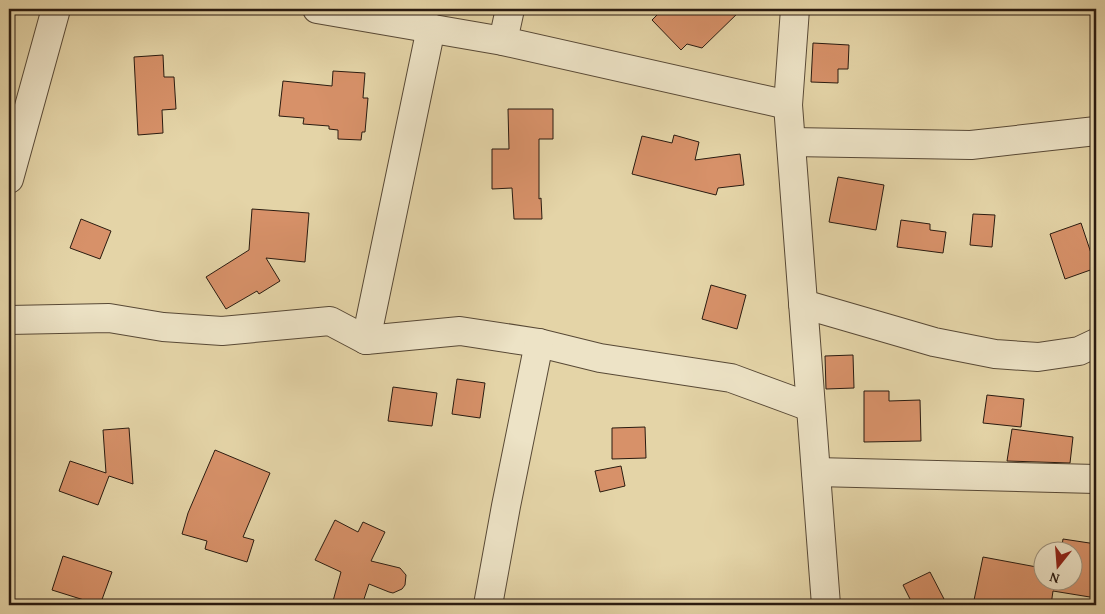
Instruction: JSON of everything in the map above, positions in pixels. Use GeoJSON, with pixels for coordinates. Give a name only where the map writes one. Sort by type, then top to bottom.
{"type":"FeatureCollection","features":[{"type":"Feature","properties":{"kind":"street"},"geometry":{"type":"LineString","coordinates":[[9,179],[15,137],[56,9]]}},
{"type":"Feature","properties":{"kind":"street"},"geometry":{"type":"LineString","coordinates":[[317,9],[503,41],[788,105]]}},
{"type":"Feature","properties":{"kind":"street"},"geometry":{"type":"LineString","coordinates":[[503,41],[510,9]]}},
{"type":"Feature","properties":{"kind":"street"},"geometry":{"type":"LineString","coordinates":[[795,9],[788,105],[826,605]]}},
{"type":"Feature","properties":{"kind":"street"},"geometry":{"type":"LineString","coordinates":[[366,340],[431,28]]}},
{"type":"Feature","properties":{"kind":"street"},"geometry":{"type":"LineString","coordinates":[[791,142],[970,145],[1096,131]]}},
{"type":"Feature","properties":{"kind":"street"},"geometry":{"type":"LineString","coordinates":[[804,304],[934,342],[995,354],[1038,356],[1079,352],[1096,344]]}},
{"type":"Feature","properties":{"kind":"street"},"geometry":{"type":"LineString","coordinates":[[9,320],[109,318],[163,327],[222,331],[330,321],[366,340],[460,331],[538,343],[600,358],[731,378],[810,406]]}},
{"type":"Feature","properties":{"kind":"street"},"geometry":{"type":"LineString","coordinates":[[488,605],[538,343]]}},
{"type":"Feature","properties":{"kind":"street"},"geometry":{"type":"LineString","coordinates":[[816,472],[1096,479]]}},
{"type":"Feature","properties":{"kind":"building"},"geometry":{"type":"Polygon","coordinates":[[[663,9],[742,9],[702,48],[687,44],[681,50],[652,20],[663,9]]]}},
{"type":"Feature","properties":{"kind":"building"},"geometry":{"type":"Polygon","coordinates":[[[813,43],[849,45],[848,69],[838,69],[838,83],[811,82],[813,43]]]}},
{"type":"Feature","properties":{"kind":"building"},"geometry":{"type":"Polygon","coordinates":[[[163,55],[164,77],[174,77],[176,109],[162,110],[163,133],[138,135],[134,57],[163,55]]]}},
{"type":"Feature","properties":{"kind":"building"},"geometry":{"type":"Polygon","coordinates":[[[333,71],[365,73],[363,98],[368,98],[365,132],[362,132],[361,140],[338,139],[338,130],[329,129],[329,126],[303,124],[304,118],[279,116],[283,81],[332,86],[333,71]]]}},
{"type":"Feature","properties":{"kind":"building"},"geometry":{"type":"Polygon","coordinates":[[[508,109],[553,109],[553,139],[539,139],[539,199],[541,198],[542,219],[514,219],[512,188],[492,189],[492,149],[509,149],[508,109]]]}},
{"type":"Feature","properties":{"kind":"building"},"geometry":{"type":"Polygon","coordinates":[[[674,135],[699,142],[695,160],[740,154],[744,185],[718,188],[716,195],[632,174],[642,136],[672,143],[674,135]]]}},
{"type":"Feature","properties":{"kind":"building"},"geometry":{"type":"Polygon","coordinates":[[[838,177],[884,185],[876,230],[829,222],[838,177]]]}},
{"type":"Feature","properties":{"kind":"building"},"geometry":{"type":"Polygon","coordinates":[[[252,209],[309,213],[305,262],[266,258],[280,281],[259,294],[257,291],[226,309],[206,277],[249,250],[252,209]]]}},
{"type":"Feature","properties":{"kind":"building"},"geometry":{"type":"Polygon","coordinates":[[[973,214],[995,215],[992,247],[970,245],[973,214]]]}},
{"type":"Feature","properties":{"kind":"building"},"geometry":{"type":"Polygon","coordinates":[[[81,219],[111,231],[100,259],[70,248],[81,219]]]}},
{"type":"Feature","properties":{"kind":"building"},"geometry":{"type":"Polygon","coordinates":[[[901,220],[930,224],[930,230],[946,232],[943,253],[897,247],[901,220]]]}},
{"type":"Feature","properties":{"kind":"building"},"geometry":{"type":"Polygon","coordinates":[[[1081,223],[1096,268],[1065,279],[1050,234],[1081,223]]]}},
{"type":"Feature","properties":{"kind":"building"},"geometry":{"type":"Polygon","coordinates":[[[711,285],[746,295],[737,329],[702,319],[711,285]]]}},
{"type":"Feature","properties":{"kind":"building"},"geometry":{"type":"Polygon","coordinates":[[[853,355],[854,388],[826,389],[825,356],[853,355]]]}},
{"type":"Feature","properties":{"kind":"building"},"geometry":{"type":"Polygon","coordinates":[[[457,379],[485,383],[480,418],[452,414],[457,379]]]}},
{"type":"Feature","properties":{"kind":"building"},"geometry":{"type":"Polygon","coordinates":[[[393,387],[437,393],[432,426],[388,421],[393,387]]]}},
{"type":"Feature","properties":{"kind":"building"},"geometry":{"type":"Polygon","coordinates":[[[864,391],[889,391],[889,401],[920,400],[921,441],[864,442],[864,391]]]}},
{"type":"Feature","properties":{"kind":"building"},"geometry":{"type":"Polygon","coordinates":[[[987,395],[1024,399],[1021,427],[983,423],[987,395]]]}},
{"type":"Feature","properties":{"kind":"building"},"geometry":{"type":"Polygon","coordinates":[[[645,427],[646,458],[612,459],[612,428],[645,427]]]}},
{"type":"Feature","properties":{"kind":"building"},"geometry":{"type":"Polygon","coordinates":[[[129,428],[133,484],[109,476],[98,505],[59,491],[70,461],[106,473],[103,430],[129,428]]]}},
{"type":"Feature","properties":{"kind":"building"},"geometry":{"type":"Polygon","coordinates":[[[1012,429],[1073,437],[1070,463],[1007,461],[1012,429]]]}},
{"type":"Feature","properties":{"kind":"building"},"geometry":{"type":"Polygon","coordinates":[[[215,450],[270,473],[243,537],[254,540],[247,562],[205,549],[207,541],[182,534],[188,513],[215,450]]]}},
{"type":"Feature","properties":{"kind":"building"},"geometry":{"type":"Polygon","coordinates":[[[621,466],[625,486],[600,492],[595,471],[621,466]]]}},
{"type":"Feature","properties":{"kind":"building"},"geometry":{"type":"Polygon","coordinates":[[[335,520],[358,532],[363,522],[385,532],[371,561],[400,568],[406,575],[405,585],[402,589],[393,593],[369,584],[362,605],[348,605],[333,601],[341,572],[315,560],[335,520]]]}},
{"type":"Feature","properties":{"kind":"building"},"geometry":{"type":"Polygon","coordinates":[[[1063,539],[1096,544],[1091,578],[1096,579],[1096,598],[1059,592],[1082,592],[1082,542],[1063,542],[1063,539]]]}},
{"type":"Feature","properties":{"kind":"building"},"geometry":{"type":"Polygon","coordinates":[[[63,556],[112,572],[100,605],[52,590],[63,556]]]}},
{"type":"Feature","properties":{"kind":"building"},"geometry":{"type":"Polygon","coordinates":[[[983,557],[1032,566],[1032,592],[1053,592],[1051,605],[973,605],[983,557]]]}},
{"type":"Feature","properties":{"kind":"building"},"geometry":{"type":"Polygon","coordinates":[[[930,572],[944,599],[931,605],[913,605],[903,585],[930,572]]]}}]}
